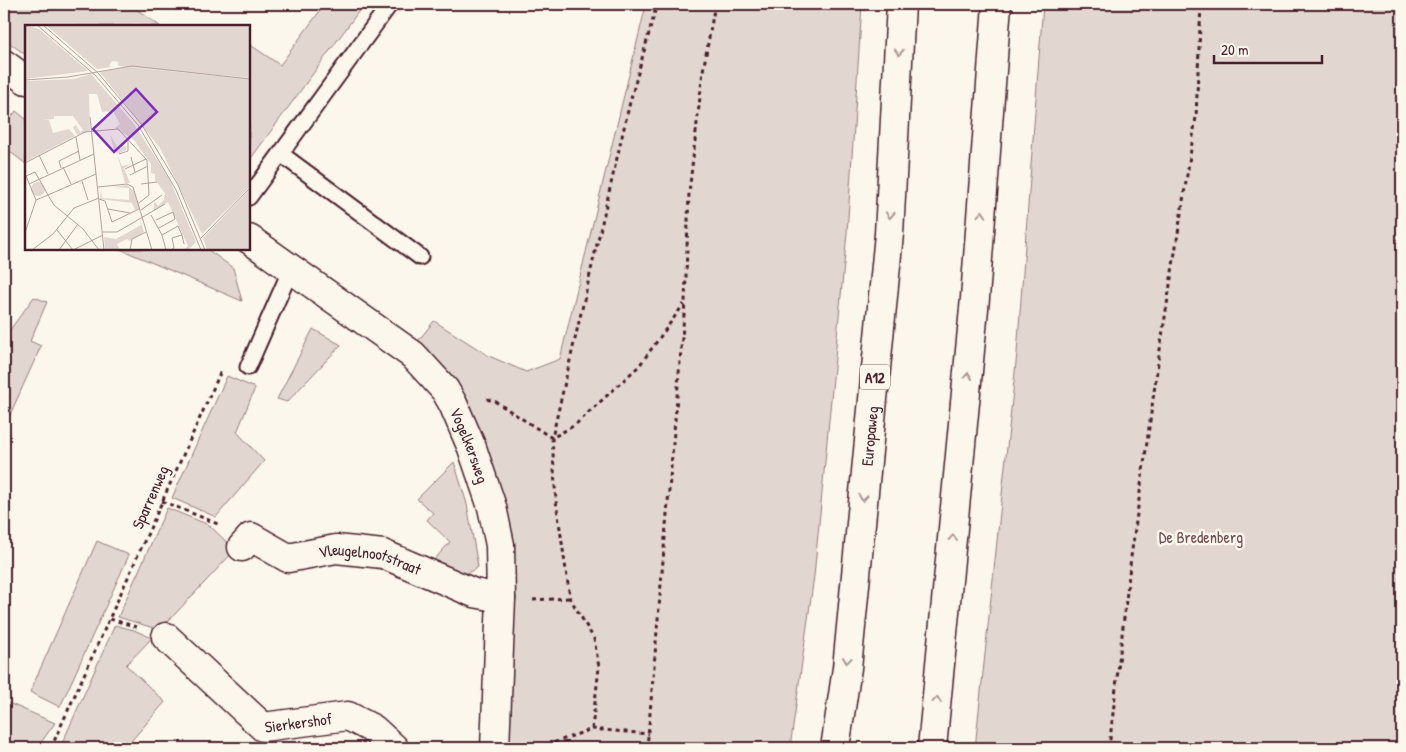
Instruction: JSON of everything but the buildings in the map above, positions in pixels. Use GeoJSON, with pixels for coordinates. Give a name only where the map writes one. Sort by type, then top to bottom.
{"type":"FeatureCollection","features":[{"type":"Feature","properties":{"kind":"main road","name":"Europaweg"},"geometry":{"type":"LineString","coordinates":[[835,748],[847,668],[889,234],[901,4]]}},
{"type":"Feature","properties":{"kind":"main road"},"geometry":{"type":"LineString","coordinates":[[932,748],[975,298],[998,4]]}},
{"type":"Feature","properties":{"kind":"main road"},"geometry":{"type":"LineString","coordinates":[[4,64],[25,79]]}},
{"type":"Feature","properties":{"kind":"main road","name":"Vogelkersweg"},"geometry":{"type":"LineString","coordinates":[[250,240],[413,354],[445,390],[472,448],[492,507],[500,545],[501,598],[495,748]]}},
{"type":"Feature","properties":{"kind":"main road","name":"Vleugelnootstraat"},"geometry":{"type":"LineString","coordinates":[[242,547],[251,537],[288,558],[336,549],[383,554],[474,593],[501,598]]}},
{"type":"Feature","properties":{"kind":"main road","name":"Sierkershof"},"geometry":{"type":"LineString","coordinates":[[166,637],[263,727],[348,716],[373,729],[394,748]]}},
{"type":"Feature","properties":{"kind":"lane"},"geometry":{"type":"LineString","coordinates":[[250,196],[390,4]]}},
{"type":"Feature","properties":{"kind":"lane"},"geometry":{"type":"LineString","coordinates":[[281,154],[420,257]]}},
{"type":"Feature","properties":{"kind":"lane"},"geometry":{"type":"LineString","coordinates":[[248,367],[291,269]]}},
{"type":"Feature","properties":{"kind":"path"},"geometry":{"type":"LineString","coordinates":[[592,729],[599,667],[594,639],[570,598],[556,501],[552,438],[628,111],[657,4]]}},
{"type":"Feature","properties":{"kind":"path"},"geometry":{"type":"LineString","coordinates":[[647,748],[685,303],[689,193],[703,71],[715,4]]}},
{"type":"Feature","properties":{"kind":"path"},"geometry":{"type":"LineString","coordinates":[[1109,748],[1131,557],[1196,117],[1201,4]]}},
{"type":"Feature","properties":{"kind":"path"},"geometry":{"type":"LineString","coordinates":[[552,438],[575,426],[639,366],[685,303]]}},
{"type":"Feature","properties":{"kind":"path","name":"Sparrenweg"},"geometry":{"type":"LineString","coordinates":[[51,748],[224,365]]}},
{"type":"Feature","properties":{"kind":"path"},"geometry":{"type":"LineString","coordinates":[[445,390],[456,390],[496,402],[552,438]]}},
{"type":"Feature","properties":{"kind":"path"},"geometry":{"type":"LineString","coordinates":[[162,501],[215,522],[242,547]]}},
{"type":"Feature","properties":{"kind":"path"},"geometry":{"type":"LineString","coordinates":[[539,748],[592,729],[649,734]]}},
{"type":"Feature","properties":{"kind":"green space"},"geometry":{"type":"Polygon","coordinates":[[[4,4],[129,4],[159,25],[25,25],[25,54],[4,39],[4,4]]]}},
{"type":"Feature","properties":{"kind":"green space"},"geometry":{"type":"Polygon","coordinates":[[[325,4],[364,4],[250,160],[250,45],[280,65],[325,4]]]}},
{"type":"Feature","properties":{"kind":"green space"},"geometry":{"type":"Polygon","coordinates":[[[645,4],[862,4],[847,233],[814,576],[790,748],[510,748],[513,595],[446,372],[418,341],[434,321],[489,356],[526,372],[560,359],[645,4]]]}},
{"type":"Feature","properties":{"kind":"green space","name":"De Bredenberg"},"geometry":{"type":"Polygon","coordinates":[[[1043,4],[1402,4],[1402,748],[975,748],[1017,353],[1043,4]]]}},
{"type":"Feature","properties":{"kind":"green space"},"geometry":{"type":"Polygon","coordinates":[[[16,111],[25,118],[25,163],[4,147],[4,127],[16,111]]]}},
{"type":"Feature","properties":{"kind":"green space"},"geometry":{"type":"Polygon","coordinates":[[[122,250],[208,250],[233,268],[242,301],[122,250]]]}},
{"type":"Feature","properties":{"kind":"green space"},"geometry":{"type":"Polygon","coordinates":[[[34,297],[47,302],[30,341],[41,346],[4,428],[4,338],[34,297]]]}},
{"type":"Feature","properties":{"kind":"green space"},"geometry":{"type":"Polygon","coordinates":[[[313,329],[341,345],[287,402],[277,399],[313,329]]]}},
{"type":"Feature","properties":{"kind":"green space"},"geometry":{"type":"Polygon","coordinates":[[[227,376],[255,388],[237,432],[264,461],[216,517],[172,498],[227,376]]]}},
{"type":"Feature","properties":{"kind":"green space"},"geometry":{"type":"Polygon","coordinates":[[[454,462],[467,504],[478,567],[472,571],[460,574],[449,571],[434,560],[450,542],[427,520],[433,513],[417,499],[454,462]]]}},
{"type":"Feature","properties":{"kind":"green space"},"geometry":{"type":"Polygon","coordinates":[[[167,508],[209,525],[235,550],[160,630],[118,617],[167,508]]]}},
{"type":"Feature","properties":{"kind":"green space"},"geometry":{"type":"Polygon","coordinates":[[[97,541],[129,555],[60,707],[30,692],[97,541]]]}},
{"type":"Feature","properties":{"kind":"green space"},"geometry":{"type":"Polygon","coordinates":[[[115,625],[134,630],[152,638],[126,665],[165,702],[125,748],[60,748],[115,625]]]}},
{"type":"Feature","properties":{"kind":"green space"},"geometry":{"type":"Polygon","coordinates":[[[4,701],[55,723],[37,748],[4,748],[4,701]]]}}]}
